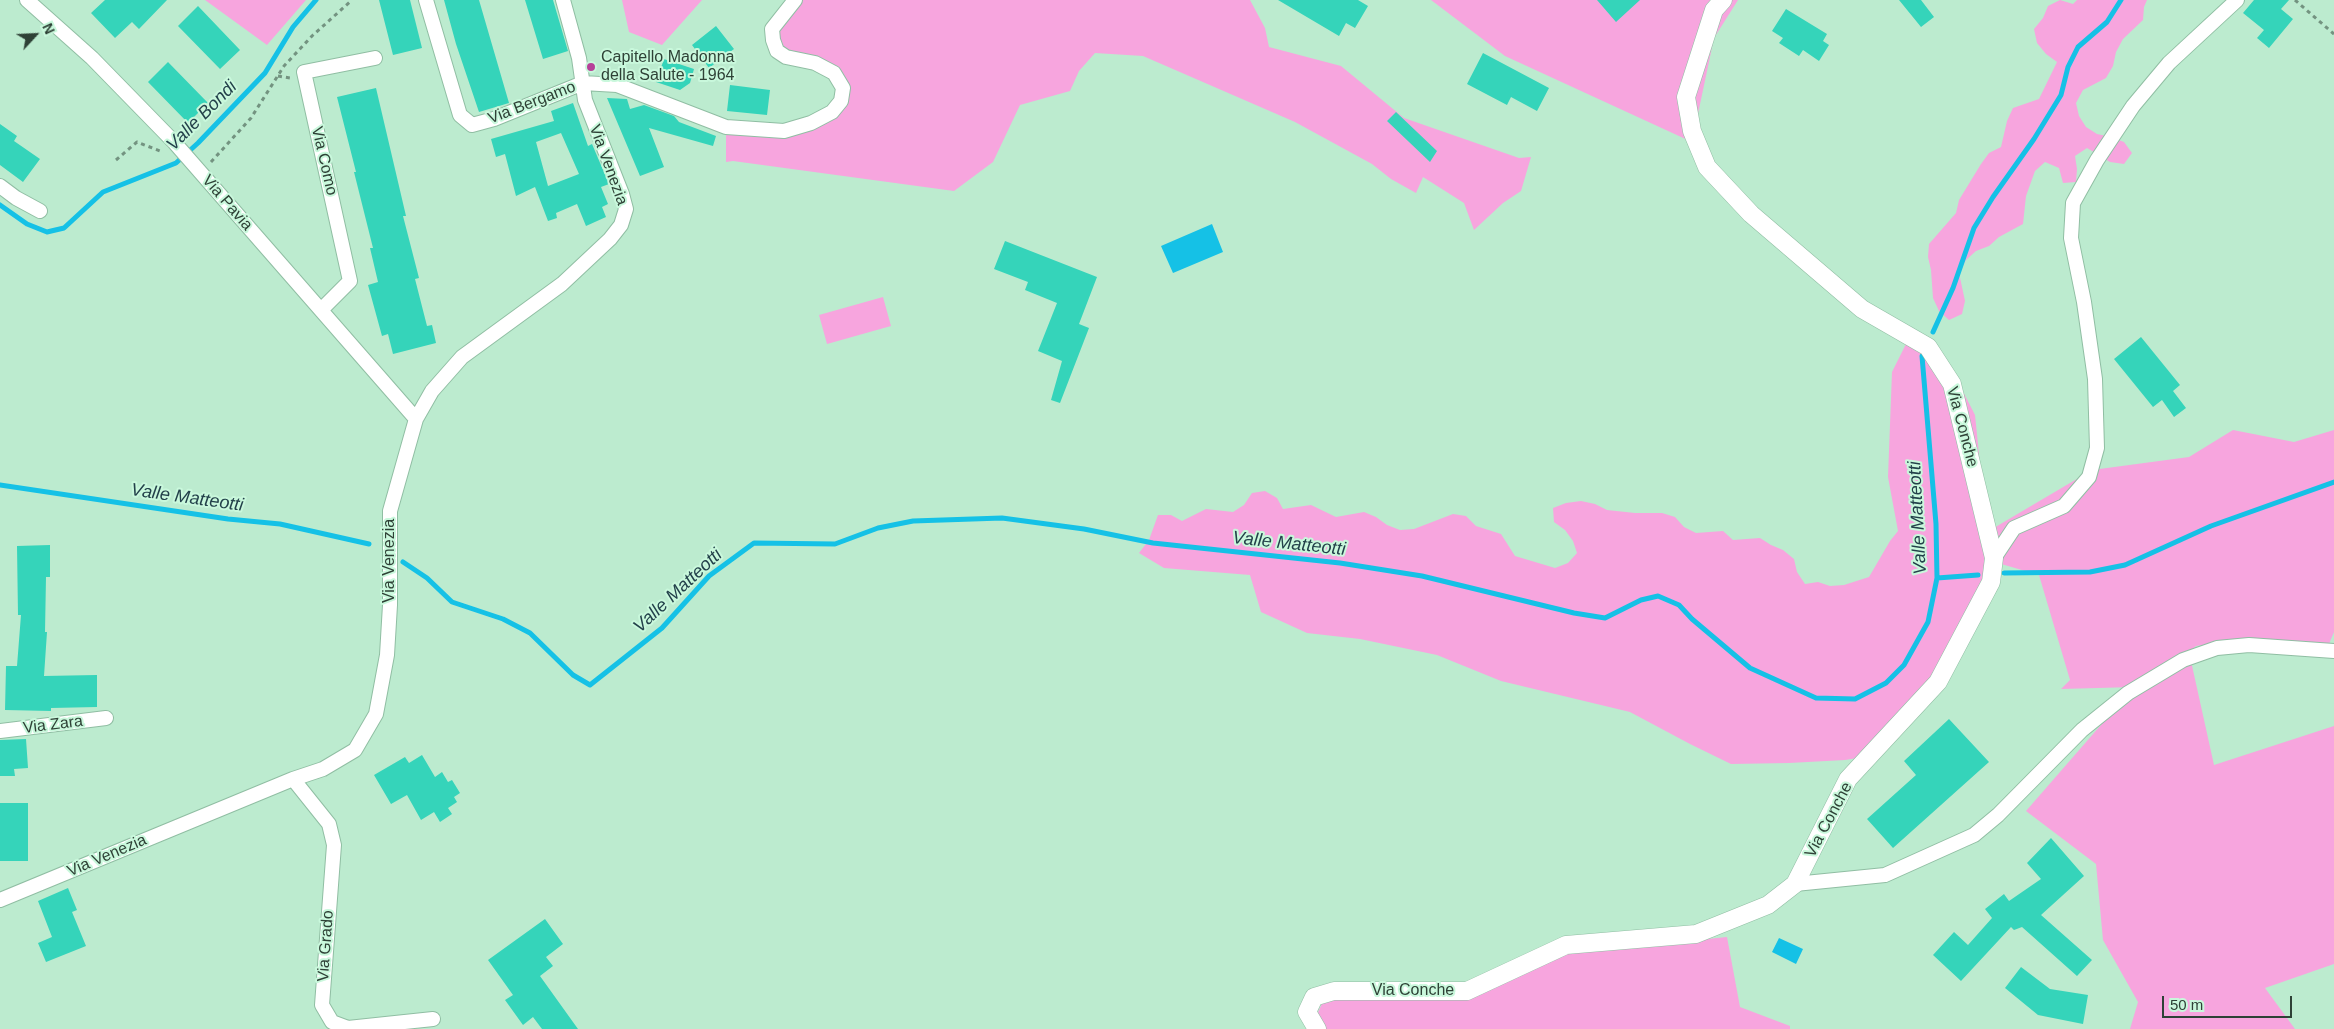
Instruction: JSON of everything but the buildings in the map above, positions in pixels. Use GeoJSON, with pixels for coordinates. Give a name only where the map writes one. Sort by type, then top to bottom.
{"type":"FeatureCollection","features":[{"type":"Feature","properties":{"kind":"street","name":"Via Pavia"},"geometry":{"type":"LineString","coordinates":[[26,0],[92,58],[174,142],[416,419]]}},
{"type":"Feature","properties":{"kind":"street","name":"Via Bergamo"},"geometry":{"type":"LineString","coordinates":[[426,0],[460,115],[472,125],[494,119],[583,83],[579,58],[563,0]]}},
{"type":"Feature","properties":{"kind":"street"},"geometry":{"type":"LineString","coordinates":[[583,83],[617,85],[726,127],[784,130],[811,122],[832,112],[840,101],[842,88],[834,73],[815,63],[786,57],[777,51],[772,29],[795,0]]}},
{"type":"Feature","properties":{"kind":"street","name":"Via Conche"},"geometry":{"type":"LineString","coordinates":[[1317,1029],[1307,1012],[1314,997],[1334,991],[1467,991],[1566,945],[1696,934],[1768,905],[1795,884],[1848,779],[1938,682],[1991,582],[1994,558],[1952,384],[1928,346],[1862,309],[1751,214],[1707,167],[1692,131],[1686,97],[1714,10],[1723,0]]}},
{"type":"Feature","properties":{"kind":"street"},"geometry":{"type":"LineString","coordinates":[[1994,558],[2014,528],[2064,506],[2089,477],[2097,448],[2095,379],[2084,302],[2071,238],[2073,203],[2096,160],[2133,106],[2169,63],[2238,0]]}},
{"type":"Feature","properties":{"kind":"street","name":"Via Como"},"geometry":{"type":"LineString","coordinates":[[321,310],[350,281],[304,72],[375,58]]}},
{"type":"Feature","properties":{"kind":"street","name":"Via Venezia"},"geometry":{"type":"LineString","coordinates":[[0,900],[293,779],[323,769],[354,750],[376,714],[387,655],[390,605],[390,511],[416,419],[432,391],[462,357],[562,284],[610,239],[621,225],[626,209],[622,194],[585,100],[583,83]]}},
{"type":"Feature","properties":{"kind":"street"},"geometry":{"type":"LineString","coordinates":[[0,186],[16,198],[40,211]]}},
{"type":"Feature","properties":{"kind":"street","name":"Via Conche"},"geometry":{"type":"LineString","coordinates":[[1795,884],[1885,875],[1974,835],[1998,815],[2082,730],[2128,693],[2183,660],[2217,648],[2248,646],[2334,651]]}},
{"type":"Feature","properties":{"kind":"street","name":"Via Zara"},"geometry":{"type":"LineString","coordinates":[[0,731],[106,718]]}},
{"type":"Feature","properties":{"kind":"street","name":"Via Grado"},"geometry":{"type":"LineString","coordinates":[[293,779],[329,824],[334,845],[322,1005],[332,1022],[348,1028],[432,1019]]}},
{"type":"Feature","properties":{"kind":"path"},"geometry":{"type":"LineString","coordinates":[[196,168],[251,118],[284,66],[312,36],[352,0]]}},
{"type":"Feature","properties":{"kind":"path"},"geometry":{"type":"LineString","coordinates":[[2296,0],[2334,34]]}},
{"type":"Feature","properties":{"kind":"path"},"geometry":{"type":"LineString","coordinates":[[116,160],[137,142],[164,152],[174,142]]}},
{"type":"Feature","properties":{"kind":"shaded area"},"geometry":{"type":"Polygon","coordinates":[[[205,0],[306,0],[267,45],[205,0]]]}},
{"type":"Feature","properties":{"kind":"shaded area"},"geometry":{"type":"Polygon","coordinates":[[[622,0],[702,0],[662,45],[629,32],[622,0]]]}},
{"type":"Feature","properties":{"kind":"shaded area"},"geometry":{"type":"Polygon","coordinates":[[[795,0],[1250,0],[1265,28],[1269,47],[1341,66],[1404,118],[1519,158],[1531,157],[1521,191],[1503,203],[1474,230],[1464,203],[1423,177],[1416,193],[1391,179],[1372,164],[1295,122],[1143,56],[1095,53],[1079,71],[1070,91],[1020,105],[993,162],[954,191],[733,161],[726,162],[726,127],[784,131],[841,101],[834,73],[786,57],[773,40],[795,0]]]}},
{"type":"Feature","properties":{"kind":"shaded area"},"geometry":{"type":"Polygon","coordinates":[[[1431,0],[1738,0],[1714,38],[1692,142],[1505,56],[1431,0]]]}},
{"type":"Feature","properties":{"kind":"shaded area"},"geometry":{"type":"Polygon","coordinates":[[[2060,0],[2073,4],[2077,0],[2147,0],[2144,7],[2143,20],[2123,39],[2116,52],[2113,66],[2106,78],[2083,90],[2076,103],[2079,116],[2086,127],[2097,134],[2124,142],[2132,153],[2124,164],[2110,162],[2087,148],[2075,156],[2076,182],[2063,183],[2059,168],[2045,162],[2035,171],[2026,196],[2023,224],[1999,237],[1989,246],[1976,251],[1966,260],[1959,273],[1965,301],[1962,314],[1949,320],[1939,311],[1933,298],[1928,257],[1929,244],[1956,213],[1959,200],[1989,153],[2001,147],[2007,121],[2013,108],[2039,99],[2057,62],[2046,54],[2037,43],[2034,29],[2043,18],[2048,6],[2060,0]]]}},
{"type":"Feature","properties":{"kind":"shaded area"},"geometry":{"type":"Polygon","coordinates":[[[883,297],[891,326],[827,344],[819,315],[883,297]]]}},
{"type":"Feature","properties":{"kind":"shaded area"},"geometry":{"type":"Polygon","coordinates":[[[1907,342],[1949,364],[1975,415],[1987,532],[2092,470],[2189,457],[2233,430],[2294,442],[2334,430],[2334,632],[2326,651],[2229,641],[2196,646],[2189,652],[2214,765],[2334,726],[2334,964],[2265,988],[2295,1029],[2130,1029],[2138,1002],[2103,940],[2096,864],[2026,811],[2134,687],[2061,689],[2070,680],[2039,575],[1991,561],[1991,587],[1883,754],[1845,760],[1731,764],[1630,712],[1501,681],[1437,655],[1360,639],[1307,633],[1261,612],[1250,575],[1164,568],[1139,553],[1149,540],[1158,515],[1171,515],[1182,521],[1206,509],[1233,512],[1244,505],[1252,493],[1265,491],[1277,498],[1283,509],[1311,505],[1336,517],[1364,512],[1400,530],[1414,529],[1453,514],[1466,516],[1476,526],[1501,534],[1515,556],[1555,568],[1568,563],[1577,553],[1573,541],[1565,530],[1554,522],[1553,508],[1566,503],[1581,501],[1595,504],[1607,510],[1662,513],[1675,517],[1684,527],[1696,533],[1723,531],[1733,540],[1760,538],[1783,550],[1794,559],[1797,572],[1805,584],[1818,582],[1830,586],[1844,585],[1869,577],[1898,531],[1888,477],[1892,372],[1907,342]]]}},
{"type":"Feature","properties":{"kind":"shaded area"},"geometry":{"type":"Polygon","coordinates":[[[1727,937],[1740,1007],[1790,1026],[1790,1029],[1319,1029],[1315,1019],[1324,999],[1452,990],[1569,953],[1727,937]]]}},
{"type":"Feature","properties":{"kind":"water"},"geometry":{"type":"Polygon","coordinates":[[[1212,224],[1223,252],[1173,273],[1161,246],[1212,224]]]}},
{"type":"Feature","properties":{"kind":"water"},"geometry":{"type":"Polygon","coordinates":[[[1779,938],[1803,949],[1796,964],[1772,952],[1779,938]]]}},
{"type":"Feature","properties":{"kind":"waterway","name":"Valle Bondi"},"geometry":{"type":"LineString","coordinates":[[0,205],[27,224],[47,232],[64,228],[103,192],[176,163],[198,143],[265,73],[293,27],[316,0]]}},
{"type":"Feature","properties":{"kind":"waterway","name":"Valle Matteotti"},"geometry":{"type":"LineString","coordinates":[[1933,332],[1953,288],[1974,228],[2061,95],[2068,67],[2078,47],[2107,22],[2121,0]]}},
{"type":"Feature","properties":{"kind":"waterway","name":"Valle Matteotti"},"geometry":{"type":"LineString","coordinates":[[403,562],[427,578],[452,602],[503,619],[530,633],[573,675],[590,685],[662,628],[709,576],[754,543],[835,544],[878,528],[913,521],[1002,518],[1084,529],[1153,543],[1340,563],[1422,576],[1574,613],[1605,618],[1641,600],[1658,596],[1679,605],[1692,619],[1750,668],[1816,698],[1855,699],[1886,683],[1904,665],[1928,622],[1937,578],[1936,524],[1922,356]]}},
{"type":"Feature","properties":{"kind":"waterway"},"geometry":{"type":"LineString","coordinates":[[2004,573],[2090,572],[2125,565],[2211,526],[2334,482]]}},
{"type":"Feature","properties":{"kind":"waterway","name":"Valle Matteotti"},"geometry":{"type":"LineString","coordinates":[[0,485],[228,519],[280,524],[369,544]]}},
{"type":"Feature","properties":{"kind":"waterway"},"geometry":{"type":"LineString","coordinates":[[1937,578],[1978,575]]}},
{"type":"Feature","properties":{"kind":"place","name":"Capitello Madonna della Salute - 1964"},"geometry":{"type":"Point","coordinates":[591,67]}}]}
